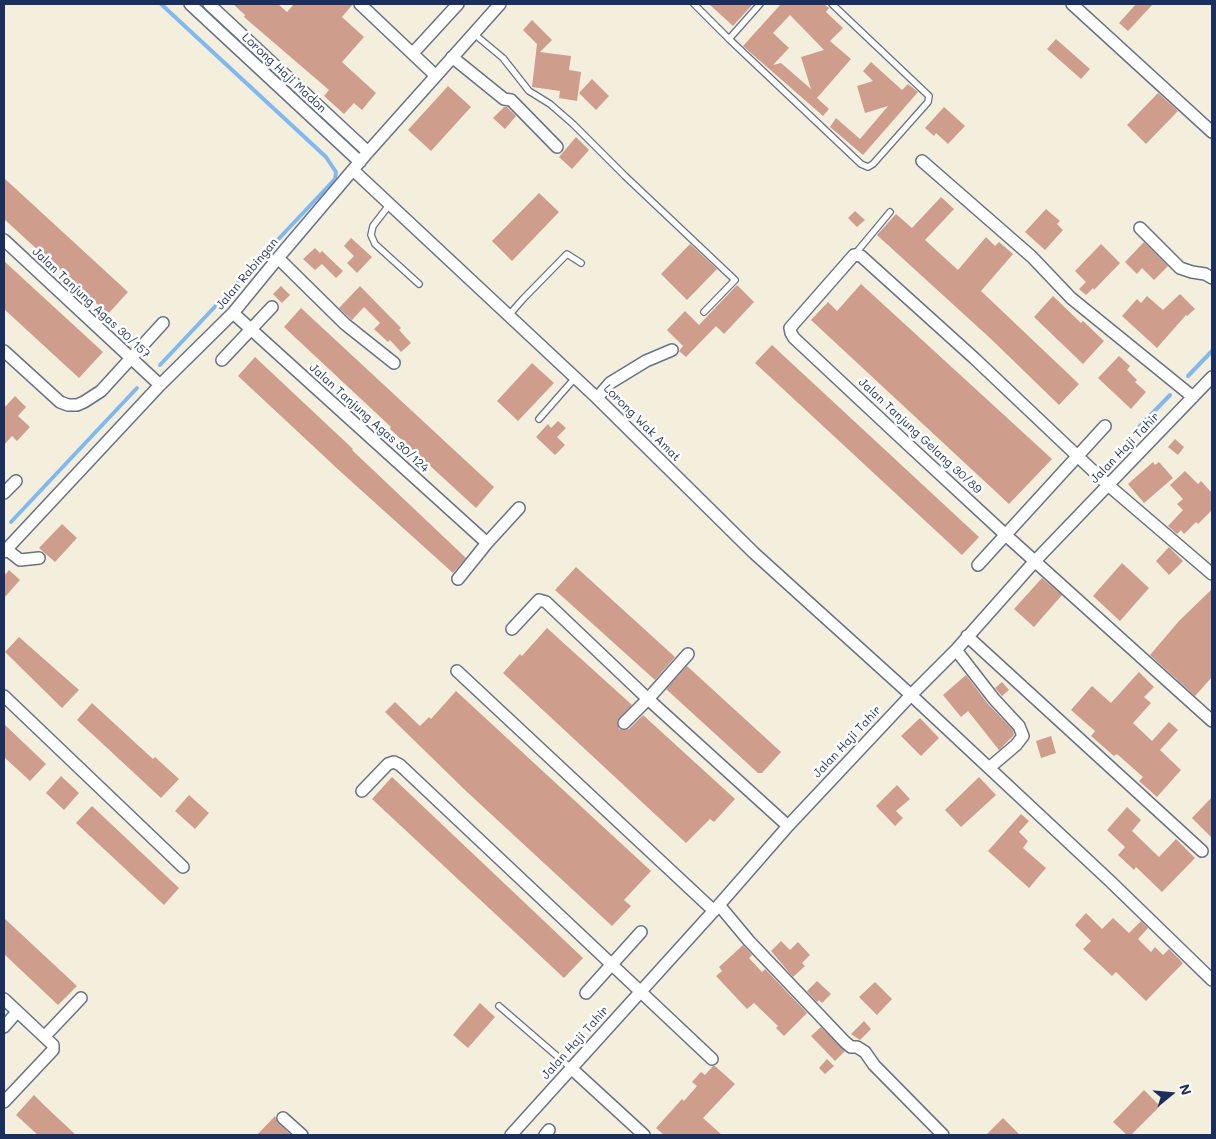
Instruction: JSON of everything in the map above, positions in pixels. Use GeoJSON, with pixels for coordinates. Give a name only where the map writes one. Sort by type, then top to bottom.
{"type":"FeatureCollection","features":[{"type":"Feature","properties":{"kind":"street","name":"Lorong Haji Madon"},"geometry":{"type":"LineString","coordinates":[[190,4],[356,166]]}},
{"type":"Feature","properties":{"kind":"street"},"geometry":{"type":"LineString","coordinates":[[209,4],[368,152]]}},
{"type":"Feature","properties":{"kind":"street"},"geometry":{"type":"LineString","coordinates":[[360,4],[435,75]]}},
{"type":"Feature","properties":{"kind":"street"},"geometry":{"type":"LineString","coordinates":[[413,53],[458,4]]}},
{"type":"Feature","properties":{"kind":"street","name":"Jalan Rabingan"},"geometry":{"type":"LineString","coordinates":[[6,546],[160,385],[234,313],[368,152],[500,4]]}},
{"type":"Feature","properties":{"kind":"street"},"geometry":{"type":"LineString","coordinates":[[1072,4],[1212,132]]}},
{"type":"Feature","properties":{"kind":"street"},"geometry":{"type":"LineString","coordinates":[[452,57],[504,99],[511,100],[557,147]]}},
{"type":"Feature","properties":{"kind":"street"},"geometry":{"type":"LineString","coordinates":[[922,161],[1032,256],[1071,298],[1193,397]]}},
{"type":"Feature","properties":{"kind":"street","name":"Lorong Wak Amat"},"geometry":{"type":"LineString","coordinates":[[356,166],[390,204],[597,398],[754,553],[911,695],[1212,980]]}},
{"type":"Feature","properties":{"kind":"street"},"geometry":{"type":"LineString","coordinates":[[1140,228],[1180,268],[1205,274],[1212,278]]}},
{"type":"Feature","properties":{"kind":"street","name":"Jalan Tanjung Agas 30/157"},"geometry":{"type":"LineString","coordinates":[[4,240],[160,385]]}},
{"type":"Feature","properties":{"kind":"street"},"geometry":{"type":"LineString","coordinates":[[854,255],[861,256],[870,263],[1108,485],[1212,574]]}},
{"type":"Feature","properties":{"kind":"street","name":"Jalan Tanjung Gelang 30/89"},"geometry":{"type":"LineString","coordinates":[[854,255],[790,328],[794,338],[1006,535],[1212,721]]}},
{"type":"Feature","properties":{"kind":"street"},"geometry":{"type":"LineString","coordinates":[[278,258],[345,324],[394,363]]}},
{"type":"Feature","properties":{"kind":"street"},"geometry":{"type":"LineString","coordinates":[[222,360],[272,307]]}},
{"type":"Feature","properties":{"kind":"street","name":"Jalan Tanjung Agas 30/124"},"geometry":{"type":"LineString","coordinates":[[234,313],[487,543]]}},
{"type":"Feature","properties":{"kind":"street"},"geometry":{"type":"LineString","coordinates":[[4,351],[60,402],[68,405],[84,402],[101,391],[163,323]]}},
{"type":"Feature","properties":{"kind":"street"},"geometry":{"type":"LineString","coordinates":[[597,398],[610,383],[646,361],[672,350]]}},
{"type":"Feature","properties":{"kind":"street","name":"Jalan Haji Tahir"},"geometry":{"type":"LineString","coordinates":[[511,1135],[717,908],[788,826],[956,650],[1035,561],[1212,377]]}},
{"type":"Feature","properties":{"kind":"street"},"geometry":{"type":"LineString","coordinates":[[978,565],[1105,426]]}},
{"type":"Feature","properties":{"kind":"street"},"geometry":{"type":"LineString","coordinates":[[4,493],[16,481]]}},
{"type":"Feature","properties":{"kind":"street"},"geometry":{"type":"LineString","coordinates":[[458,579],[519,508]]}},
{"type":"Feature","properties":{"kind":"street"},"geometry":{"type":"LineString","coordinates":[[6,546],[20,560],[39,558]]}},
{"type":"Feature","properties":{"kind":"street"},"geometry":{"type":"LineString","coordinates":[[512,629],[539,600],[546,602],[648,699],[788,826]]}},
{"type":"Feature","properties":{"kind":"street"},"geometry":{"type":"LineString","coordinates":[[967,636],[1202,851]]}},
{"type":"Feature","properties":{"kind":"street"},"geometry":{"type":"LineString","coordinates":[[956,650],[994,699],[1019,726],[1023,736],[1016,745],[989,768]]}},
{"type":"Feature","properties":{"kind":"street"},"geometry":{"type":"LineString","coordinates":[[624,723],[688,654]]}},
{"type":"Feature","properties":{"kind":"street"},"geometry":{"type":"LineString","coordinates":[[457,671],[717,908],[845,1042],[851,1047],[857,1047],[865,1052],[874,1065],[943,1135]]}},
{"type":"Feature","properties":{"kind":"street"},"geometry":{"type":"LineString","coordinates":[[4,696],[184,867]]}},
{"type":"Feature","properties":{"kind":"street"},"geometry":{"type":"LineString","coordinates":[[362,791],[388,764],[394,762],[400,765],[712,1060]]}},
{"type":"Feature","properties":{"kind":"street"},"geometry":{"type":"LineString","coordinates":[[586,993],[641,932]]}},
{"type":"Feature","properties":{"kind":"street"},"geometry":{"type":"LineString","coordinates":[[45,1036],[81,998]]}},
{"type":"Feature","properties":{"kind":"street"},"geometry":{"type":"LineString","coordinates":[[4,999],[45,1036],[53,1045],[53,1050],[4,1102]]}},
{"type":"Feature","properties":{"kind":"street"},"geometry":{"type":"LineString","coordinates":[[4,1026],[17,1012]]}},
{"type":"Feature","properties":{"kind":"street"},"geometry":{"type":"LineString","coordinates":[[572,1069],[644,1135]]}},
{"type":"Feature","properties":{"kind":"street"},"geometry":{"type":"LineString","coordinates":[[283,1118],[302,1135]]}},
{"type":"Feature","properties":{"kind":"lane"},"geometry":{"type":"LineString","coordinates":[[694,4],[729,40],[861,164],[868,167],[873,164],[928,102],[929,96],[832,4]]}},
{"type":"Feature","properties":{"kind":"lane"},"geometry":{"type":"LineString","coordinates":[[729,40],[760,4]]}},
{"type":"Feature","properties":{"kind":"lane"},"geometry":{"type":"LineString","coordinates":[[473,33],[502,58],[530,91],[550,104],[573,124],[735,280],[704,312]]}},
{"type":"Feature","properties":{"kind":"lane"},"geometry":{"type":"LineString","coordinates":[[390,204],[373,226],[372,235],[375,244],[419,284]]}},
{"type":"Feature","properties":{"kind":"lane"},"geometry":{"type":"LineString","coordinates":[[854,255],[890,212]]}},
{"type":"Feature","properties":{"kind":"lane"},"geometry":{"type":"LineString","coordinates":[[509,315],[567,254],[581,263]]}},
{"type":"Feature","properties":{"kind":"lane"},"geometry":{"type":"LineString","coordinates":[[539,419],[575,378]]}},
{"type":"Feature","properties":{"kind":"lane"},"geometry":{"type":"LineString","coordinates":[[499,1006],[572,1069]]}},
{"type":"Feature","properties":{"kind":"building"},"geometry":{"type":"Polygon","coordinates":[[[233,4],[278,4],[287,12],[294,4],[353,4],[342,17],[364,37],[342,62],[376,93],[362,110],[354,103],[344,114],[324,96],[329,90],[244,17],[245,15],[233,4]]]}},
{"type":"Feature","properties":{"kind":"building"},"geometry":{"type":"Polygon","coordinates":[[[709,4],[753,4],[733,26],[709,4]]]}},
{"type":"Feature","properties":{"kind":"building"},"geometry":{"type":"Polygon","coordinates":[[[781,4],[824,4],[829,8],[826,12],[843,28],[830,41],[851,59],[817,98],[829,109],[823,116],[743,46],[781,4]],[[790,15],[773,33],[789,48],[773,65],[781,63],[811,89],[801,57],[824,50],[790,15]]]}},
{"type":"Feature","properties":{"kind":"building"},"geometry":{"type":"Polygon","coordinates":[[[1136,4],[1153,4],[1128,31],[1119,23],[1136,4]]]}},
{"type":"Feature","properties":{"kind":"building"},"geometry":{"type":"Polygon","coordinates":[[[532,20],[552,40],[540,52],[571,56],[569,70],[581,72],[577,101],[559,98],[560,91],[532,87],[537,44],[523,30],[532,20]]]}},
{"type":"Feature","properties":{"kind":"building"},"geometry":{"type":"Polygon","coordinates":[[[1056,39],[1090,69],[1081,79],[1047,49],[1056,39]]]}},
{"type":"Feature","properties":{"kind":"building"},"geometry":{"type":"Polygon","coordinates":[[[871,62],[902,90],[908,84],[918,92],[863,155],[830,127],[836,118],[860,139],[888,106],[865,113],[857,86],[873,81],[863,71],[871,62]]]}},
{"type":"Feature","properties":{"kind":"building"},"geometry":{"type":"Polygon","coordinates":[[[592,79],[609,96],[596,110],[579,93],[592,79]]]}},
{"type":"Feature","properties":{"kind":"building"},"geometry":{"type":"Polygon","coordinates":[[[448,86],[471,107],[431,151],[408,130],[448,86]]]}},
{"type":"Feature","properties":{"kind":"building"},"geometry":{"type":"Polygon","coordinates":[[[1158,93],[1178,111],[1146,144],[1127,125],[1158,93]]]}},
{"type":"Feature","properties":{"kind":"building"},"geometry":{"type":"Polygon","coordinates":[[[504,107],[507,107],[516,116],[505,129],[493,118],[504,107]]]}},
{"type":"Feature","properties":{"kind":"building"},"geometry":{"type":"Polygon","coordinates":[[[944,107],[965,126],[948,144],[936,133],[934,136],[925,128],[944,107]]]}},
{"type":"Feature","properties":{"kind":"building"},"geometry":{"type":"Polygon","coordinates":[[[576,137],[589,150],[572,169],[559,157],[576,137]]]}},
{"type":"Feature","properties":{"kind":"building"},"geometry":{"type":"Polygon","coordinates":[[[4,178],[128,292],[108,314],[4,219],[4,178]]]}},
{"type":"Feature","properties":{"kind":"building"},"geometry":{"type":"Polygon","coordinates":[[[539,193],[559,212],[512,261],[492,241],[539,193]]]}},
{"type":"Feature","properties":{"kind":"building"},"geometry":{"type":"Polygon","coordinates":[[[941,197],[954,209],[925,240],[958,270],[986,237],[995,246],[999,242],[1013,254],[981,291],[1079,384],[1059,405],[991,339],[877,235],[896,214],[912,228],[941,197]]]}},
{"type":"Feature","properties":{"kind":"building"},"geometry":{"type":"Polygon","coordinates":[[[1046,209],[1060,221],[1057,224],[1063,230],[1045,250],[1025,232],[1046,209]]]}},
{"type":"Feature","properties":{"kind":"building"},"geometry":{"type":"Polygon","coordinates":[[[855,211],[865,220],[857,227],[848,218],[855,211]]]}},
{"type":"Feature","properties":{"kind":"building"},"geometry":{"type":"Polygon","coordinates":[[[351,238],[372,257],[357,273],[347,263],[354,256],[344,246],[351,238]]]}},
{"type":"Feature","properties":{"kind":"building"},"geometry":{"type":"Polygon","coordinates":[[[1144,242],[1168,266],[1154,280],[1142,268],[1137,274],[1125,262],[1144,242]]]}},
{"type":"Feature","properties":{"kind":"building"},"geometry":{"type":"Polygon","coordinates":[[[690,244],[717,269],[687,300],[661,274],[690,244]]]}},
{"type":"Feature","properties":{"kind":"building"},"geometry":{"type":"Polygon","coordinates":[[[1101,244],[1120,263],[1094,290],[1093,288],[1086,295],[1079,289],[1086,282],[1075,271],[1101,244]]]}},
{"type":"Feature","properties":{"kind":"building"},"geometry":{"type":"Polygon","coordinates":[[[315,248],[320,253],[322,251],[343,271],[336,278],[322,264],[315,270],[303,259],[315,248]]]}},
{"type":"Feature","properties":{"kind":"building"},"geometry":{"type":"Polygon","coordinates":[[[4,261],[103,352],[79,378],[4,309],[4,261]]]}},
{"type":"Feature","properties":{"kind":"building"},"geometry":{"type":"Polygon","coordinates":[[[861,284],[1052,459],[1009,504],[811,320],[828,302],[837,311],[861,284]]]}},
{"type":"Feature","properties":{"kind":"building"},"geometry":{"type":"Polygon","coordinates":[[[737,285],[754,302],[724,334],[716,326],[686,357],[679,351],[683,346],[667,330],[685,311],[699,325],[737,285]]]}},
{"type":"Feature","properties":{"kind":"building"},"geometry":{"type":"Polygon","coordinates":[[[281,286],[290,295],[282,303],[273,294],[281,286]]]}},
{"type":"Feature","properties":{"kind":"building"},"geometry":{"type":"Polygon","coordinates":[[[360,286],[401,328],[399,330],[411,343],[401,352],[390,340],[388,342],[374,329],[380,323],[364,307],[352,320],[339,308],[360,286]]]}},
{"type":"Feature","properties":{"kind":"building"},"geometry":{"type":"Polygon","coordinates":[[[1180,294],[1195,309],[1186,315],[1157,348],[1122,316],[1137,299],[1141,303],[1147,296],[1163,310],[1180,294]]]}},
{"type":"Feature","properties":{"kind":"building"},"geometry":{"type":"Polygon","coordinates":[[[1053,296],[1081,323],[1083,321],[1104,341],[1083,364],[1034,317],[1053,296]]]}},
{"type":"Feature","properties":{"kind":"building"},"geometry":{"type":"Polygon","coordinates":[[[301,308],[494,487],[476,508],[390,429],[391,427],[284,327],[301,308]]]}},
{"type":"Feature","properties":{"kind":"building"},"geometry":{"type":"Polygon","coordinates":[[[772,345],[979,537],[962,555],[755,363],[772,345]]]}},
{"type":"Feature","properties":{"kind":"building"},"geometry":{"type":"Polygon","coordinates":[[[1119,356],[1130,366],[1127,370],[1137,380],[1135,382],[1146,392],[1131,409],[1098,378],[1119,356]]]}},
{"type":"Feature","properties":{"kind":"building"},"geometry":{"type":"Polygon","coordinates":[[[255,357],[466,558],[453,573],[238,376],[255,357]]]}},
{"type":"Feature","properties":{"kind":"building"},"geometry":{"type":"Polygon","coordinates":[[[532,363],[554,383],[518,421],[497,401],[532,363]]]}},
{"type":"Feature","properties":{"kind":"building"},"geometry":{"type":"Polygon","coordinates":[[[15,396],[26,407],[18,416],[30,427],[17,441],[12,436],[4,445],[4,408],[15,396]]]}},
{"type":"Feature","properties":{"kind":"building"},"geometry":{"type":"Polygon","coordinates":[[[558,421],[566,428],[557,437],[565,445],[555,455],[536,437],[548,424],[551,428],[558,421]]]}},
{"type":"Feature","properties":{"kind":"building"},"geometry":{"type":"Polygon","coordinates":[[[1175,439],[1184,447],[1178,455],[1168,447],[1175,439]]]}},
{"type":"Feature","properties":{"kind":"building"},"geometry":{"type":"Polygon","coordinates":[[[1153,462],[1155,465],[1159,462],[1173,478],[1144,503],[1128,484],[1153,462]]]}},
{"type":"Feature","properties":{"kind":"building"},"geometry":{"type":"Polygon","coordinates":[[[1185,471],[1198,484],[1201,481],[1212,493],[1212,510],[1198,524],[1196,522],[1184,534],[1181,530],[1177,534],[1168,526],[1183,510],[1177,504],[1183,499],[1170,485],[1185,471]]]}},
{"type":"Feature","properties":{"kind":"building"},"geometry":{"type":"Polygon","coordinates":[[[62,524],[77,538],[55,562],[39,548],[62,524]]]}},
{"type":"Feature","properties":{"kind":"building"},"geometry":{"type":"Polygon","coordinates":[[[1169,547],[1183,561],[1169,575],[1156,561],[1169,547]]]}},
{"type":"Feature","properties":{"kind":"building"},"geometry":{"type":"Polygon","coordinates":[[[1122,563],[1149,588],[1120,621],[1093,596],[1122,563]]]}},
{"type":"Feature","properties":{"kind":"building"},"geometry":{"type":"Polygon","coordinates":[[[576,567],[675,657],[655,680],[555,590],[576,567]]]}},
{"type":"Feature","properties":{"kind":"building"},"geometry":{"type":"Polygon","coordinates":[[[9,570],[20,580],[4,598],[4,576],[9,570]]]}},
{"type":"Feature","properties":{"kind":"building"},"geometry":{"type":"Polygon","coordinates":[[[1042,578],[1062,595],[1034,627],[1014,609],[1042,578]]]}},
{"type":"Feature","properties":{"kind":"building"},"geometry":{"type":"Polygon","coordinates":[[[1212,589],[1212,677],[1195,696],[1150,655],[1179,621],[1212,589]]]}},
{"type":"Feature","properties":{"kind":"building"},"geometry":{"type":"Polygon","coordinates":[[[547,628],[632,705],[617,721],[619,729],[629,729],[643,715],[735,799],[714,822],[710,819],[686,843],[503,673],[520,654],[522,656],[547,628]]]}},
{"type":"Feature","properties":{"kind":"building"},"geometry":{"type":"Polygon","coordinates":[[[19,637],[79,690],[62,708],[5,652],[19,637]]]}},
{"type":"Feature","properties":{"kind":"building"},"geometry":{"type":"Polygon","coordinates":[[[687,666],[781,752],[762,773],[758,773],[666,689],[687,666]]]}},
{"type":"Feature","properties":{"kind":"building"},"geometry":{"type":"Polygon","coordinates":[[[1139,672],[1154,687],[1144,697],[1151,703],[1133,723],[1152,741],[1169,722],[1178,730],[1160,750],[1181,770],[1157,797],[1139,781],[1143,777],[1117,754],[1114,756],[1091,736],[1095,731],[1071,710],[1092,686],[1111,703],[1139,672]]]}},
{"type":"Feature","properties":{"kind":"building"},"geometry":{"type":"Polygon","coordinates":[[[966,675],[988,704],[1013,730],[1014,735],[999,750],[968,711],[961,717],[943,695],[966,675]]]}},
{"type":"Feature","properties":{"kind":"building"},"geometry":{"type":"Polygon","coordinates":[[[1002,682],[1009,690],[1002,696],[995,688],[1002,682]]]}},
{"type":"Feature","properties":{"kind":"building"},"geometry":{"type":"Polygon","coordinates":[[[456,691],[651,871],[624,900],[631,906],[612,926],[466,791],[385,712],[395,702],[420,726],[429,717],[431,719],[456,691]]]}},
{"type":"Feature","properties":{"kind":"building"},"geometry":{"type":"Polygon","coordinates":[[[92,703],[153,759],[155,757],[179,779],[161,798],[77,720],[92,703]]]}},
{"type":"Feature","properties":{"kind":"building"},"geometry":{"type":"Polygon","coordinates":[[[920,718],[939,738],[921,756],[901,736],[920,718]]]}},
{"type":"Feature","properties":{"kind":"building"},"geometry":{"type":"Polygon","coordinates":[[[4,724],[46,764],[30,781],[4,757],[4,724]]]}},
{"type":"Feature","properties":{"kind":"building"},"geometry":{"type":"Polygon","coordinates":[[[1051,736],[1056,753],[1041,758],[1036,741],[1051,736]]]}},
{"type":"Feature","properties":{"kind":"building"},"geometry":{"type":"Polygon","coordinates":[[[61,776],[79,793],[64,810],[46,793],[61,776]]]}},
{"type":"Feature","properties":{"kind":"building"},"geometry":{"type":"Polygon","coordinates":[[[392,777],[583,958],[564,978],[372,799],[392,777]]]}},
{"type":"Feature","properties":{"kind":"building"},"geometry":{"type":"Polygon","coordinates":[[[979,777],[996,795],[961,827],[945,810],[979,777]]]}},
{"type":"Feature","properties":{"kind":"building"},"geometry":{"type":"Polygon","coordinates":[[[897,785],[910,799],[896,811],[903,818],[895,826],[876,806],[897,785]]]}},
{"type":"Feature","properties":{"kind":"building"},"geometry":{"type":"Polygon","coordinates":[[[189,795],[209,813],[195,829],[175,811],[189,795]]]}},
{"type":"Feature","properties":{"kind":"building"},"geometry":{"type":"Polygon","coordinates":[[[1212,797],[1212,838],[1192,818],[1212,797]]]}},
{"type":"Feature","properties":{"kind":"building"},"geometry":{"type":"Polygon","coordinates":[[[92,806],[179,888],[164,905],[76,823],[92,806]]]}},
{"type":"Feature","properties":{"kind":"building"},"geometry":{"type":"Polygon","coordinates":[[[1127,807],[1141,820],[1132,831],[1159,857],[1176,839],[1195,858],[1162,892],[1136,867],[1134,870],[1118,855],[1125,847],[1107,830],[1127,807]]]}},
{"type":"Feature","properties":{"kind":"building"},"geometry":{"type":"Polygon","coordinates":[[[1021,814],[1029,821],[1019,832],[1028,841],[1023,848],[1046,868],[1029,888],[988,851],[1021,814]]]}},
{"type":"Feature","properties":{"kind":"building"},"geometry":{"type":"Polygon","coordinates":[[[1086,913],[1102,929],[1113,918],[1129,933],[1141,921],[1148,928],[1138,939],[1151,952],[1155,947],[1163,955],[1169,949],[1183,963],[1146,1001],[1116,972],[1112,976],[1083,949],[1091,941],[1075,925],[1086,913]]]}},
{"type":"Feature","properties":{"kind":"building"},"geometry":{"type":"Polygon","coordinates":[[[4,918],[77,986],[58,1005],[4,954],[4,918]]]}},
{"type":"Feature","properties":{"kind":"building"},"geometry":{"type":"Polygon","coordinates":[[[781,941],[790,950],[798,942],[810,955],[802,963],[805,966],[793,977],[771,951],[781,941]]]}},
{"type":"Feature","properties":{"kind":"building"},"geometry":{"type":"Polygon","coordinates":[[[743,945],[752,955],[749,958],[762,972],[765,969],[807,1013],[784,1036],[776,1028],[778,1026],[754,1003],[747,1009],[716,976],[722,971],[719,967],[743,945]]]}},
{"type":"Feature","properties":{"kind":"building"},"geometry":{"type":"Polygon","coordinates":[[[817,981],[831,994],[822,1003],[819,1000],[817,1002],[807,991],[817,981]]]}},
{"type":"Feature","properties":{"kind":"building"},"geometry":{"type":"Polygon","coordinates":[[[875,982],[892,999],[877,1015],[859,997],[875,982]]]}},
{"type":"Feature","properties":{"kind":"building"},"geometry":{"type":"Polygon","coordinates":[[[480,1003],[495,1017],[468,1048],[453,1035],[480,1003]]]}},
{"type":"Feature","properties":{"kind":"building"},"geometry":{"type":"Polygon","coordinates":[[[864,1021],[871,1029],[860,1040],[851,1034],[864,1021]]]}},
{"type":"Feature","properties":{"kind":"building"},"geometry":{"type":"Polygon","coordinates":[[[821,1027],[845,1051],[835,1061],[811,1036],[821,1027]]]}},
{"type":"Feature","properties":{"kind":"building"},"geometry":{"type":"Polygon","coordinates":[[[827,1059],[834,1066],[825,1074],[819,1068],[827,1059]]]}},
{"type":"Feature","properties":{"kind":"building"},"geometry":{"type":"Polygon","coordinates":[[[713,1066],[735,1084],[703,1118],[722,1135],[664,1135],[656,1128],[682,1099],[684,1101],[697,1086],[692,1082],[701,1072],[705,1075],[713,1066]]]}},
{"type":"Feature","properties":{"kind":"building"},"geometry":{"type":"Polygon","coordinates":[[[1144,1090],[1160,1106],[1131,1135],[1127,1135],[1113,1122],[1144,1090]]]}},
{"type":"Feature","properties":{"kind":"building"},"geometry":{"type":"Polygon","coordinates":[[[34,1095],[76,1135],[38,1135],[16,1115],[34,1095]]]}},
{"type":"Feature","properties":{"kind":"building"},"geometry":{"type":"Polygon","coordinates":[[[275,1116],[278,1123],[291,1135],[257,1135],[275,1116]]]}},
{"type":"Feature","properties":{"kind":"building"},"geometry":{"type":"Polygon","coordinates":[[[1003,1118],[1020,1135],[986,1135],[1003,1118]]]}},
{"type":"Feature","properties":{"kind":"waterway"},"geometry":{"type":"LineString","coordinates":[[160,365],[335,179],[336,172],[326,157],[161,4]]}},
{"type":"Feature","properties":{"kind":"waterway"},"geometry":{"type":"LineString","coordinates":[[1188,376],[1212,351]]}},
{"type":"Feature","properties":{"kind":"waterway"},"geometry":{"type":"LineString","coordinates":[[11,522],[137,388]]}},
{"type":"Feature","properties":{"kind":"waterway"},"geometry":{"type":"LineString","coordinates":[[1139,427],[1170,395]]}}]}
